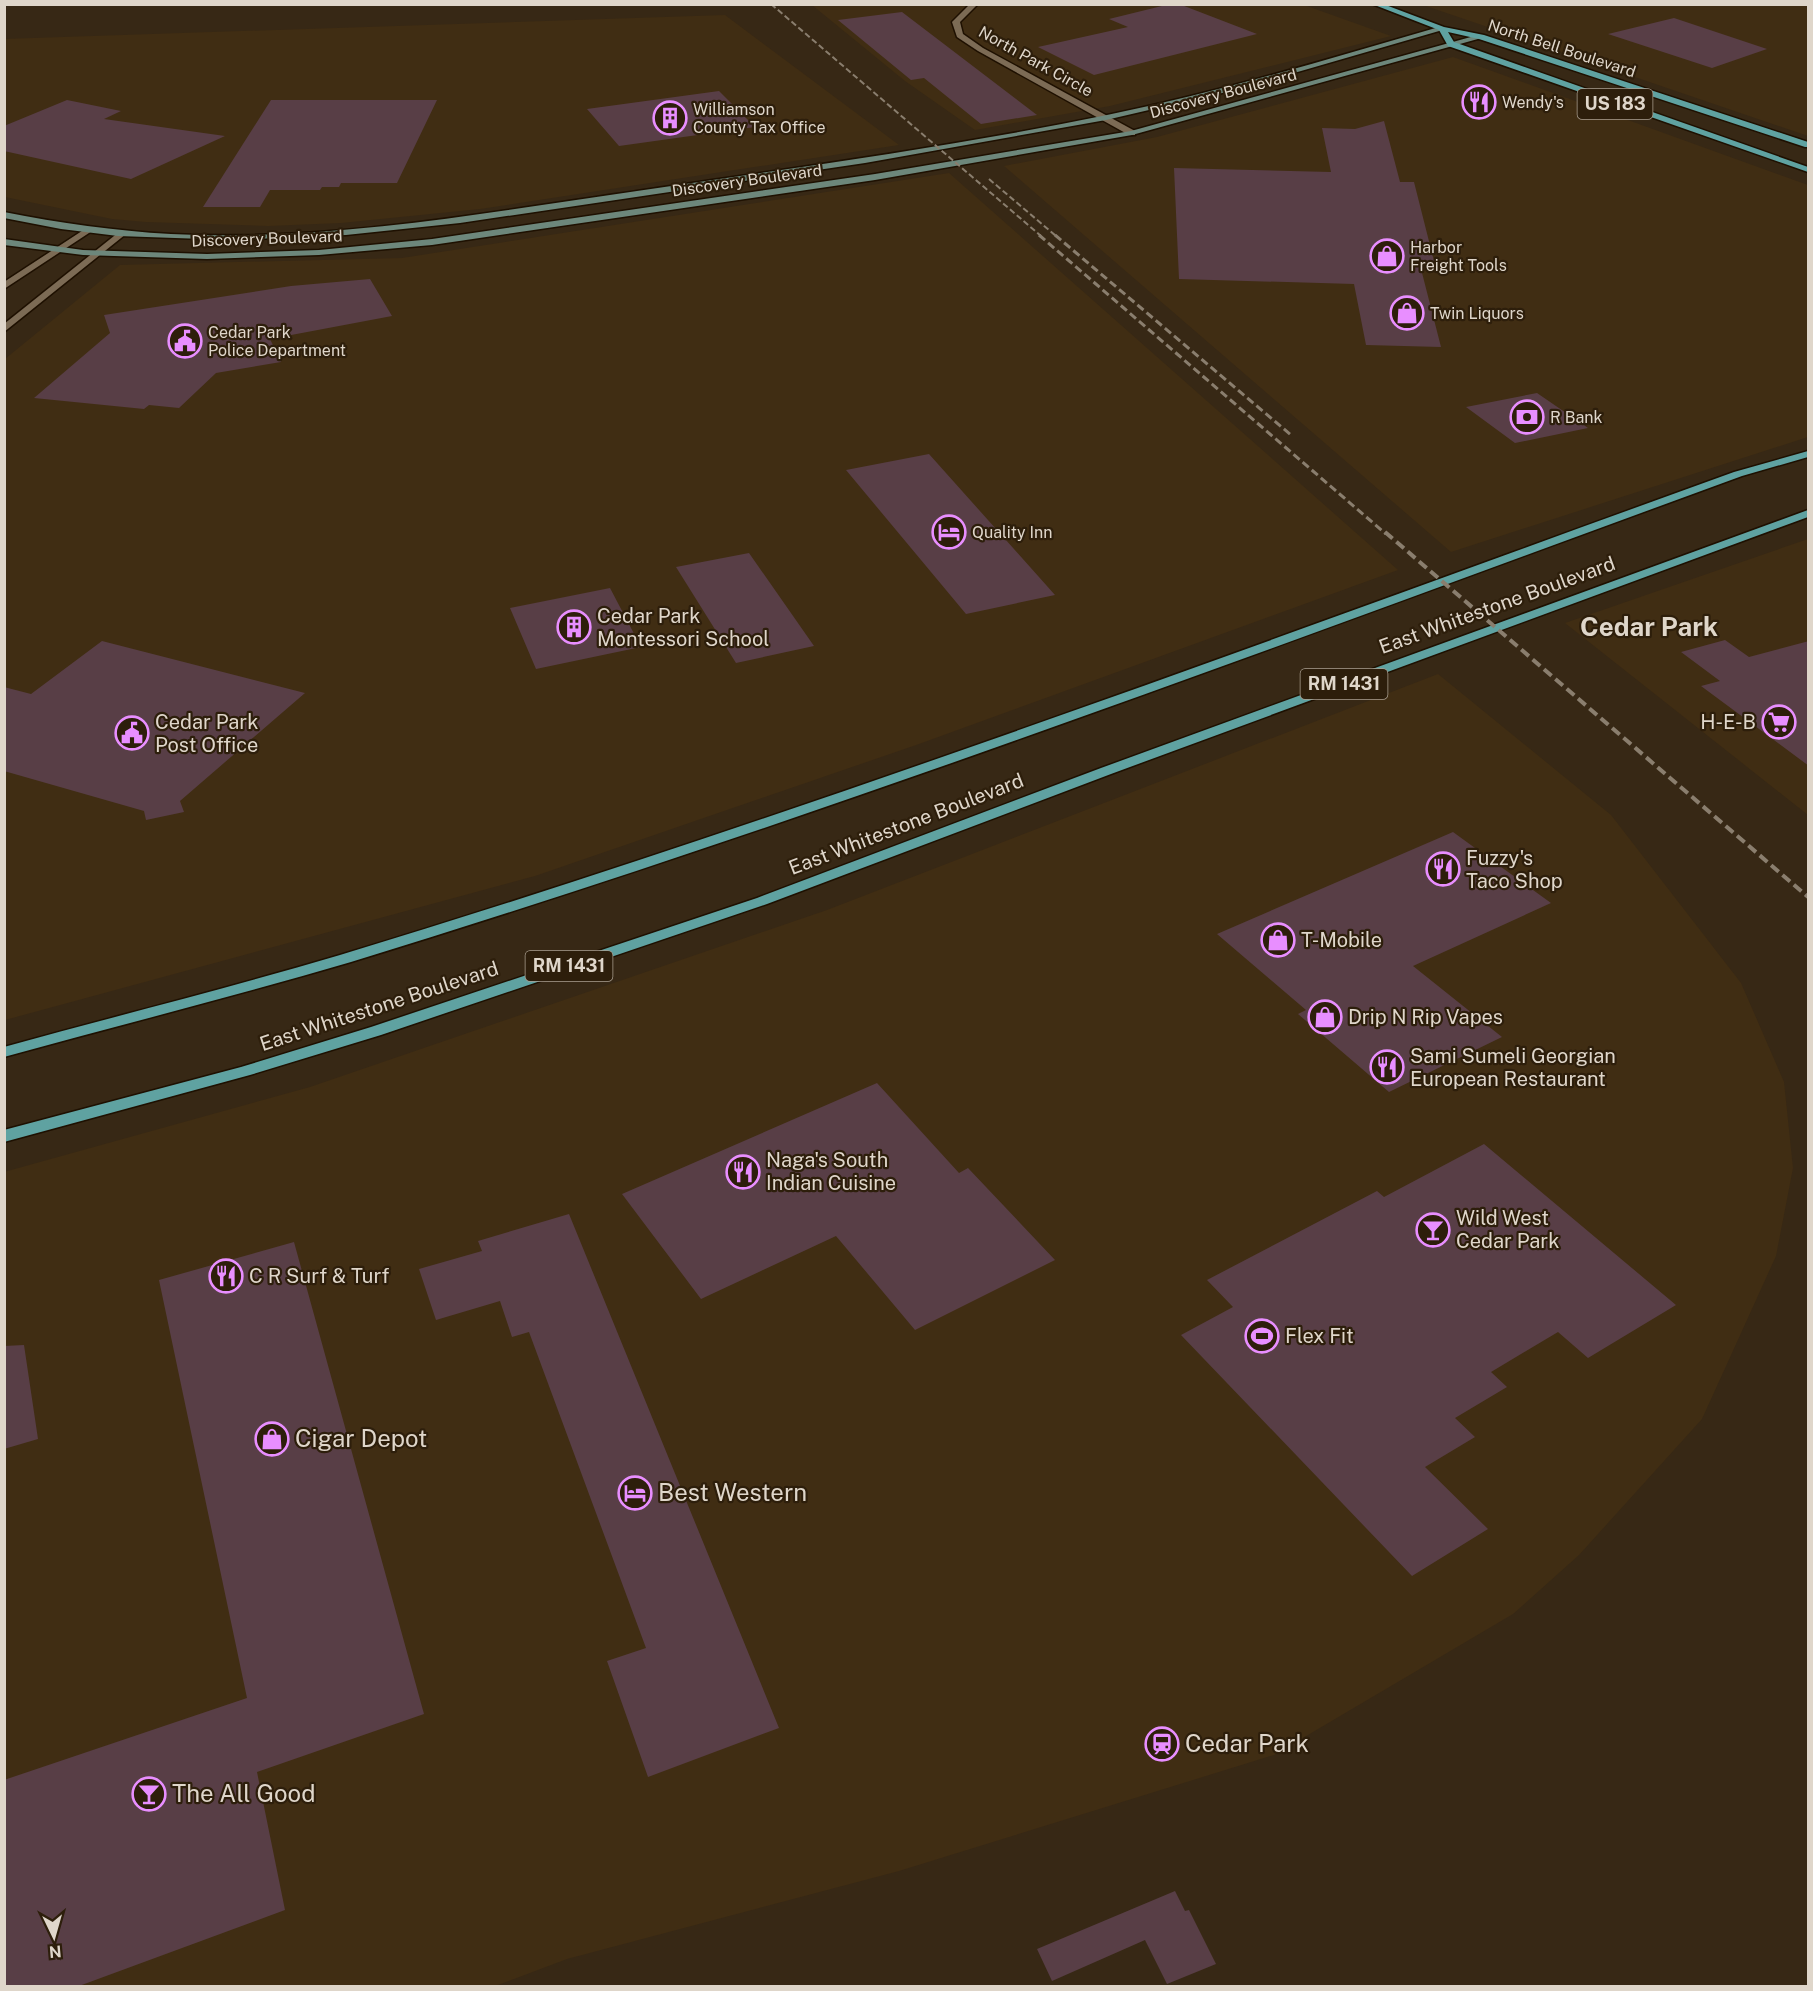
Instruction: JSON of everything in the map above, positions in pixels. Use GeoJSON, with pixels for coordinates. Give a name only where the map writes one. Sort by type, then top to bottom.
{"type":"FeatureCollection","features":[{"type":"Feature","properties":{"kind":"main road","name":"North Bell Boulevard"},"geometry":{"type":"LineString","coordinates":[[1375,4],[1442,29],[1481,37],[1809,146]]}},
{"type":"Feature","properties":{"kind":"main road"},"geometry":{"type":"LineString","coordinates":[[1442,29],[1451,45]]}},
{"type":"Feature","properties":{"kind":"main road","name":"North Bell Boulevard"},"geometry":{"type":"LineString","coordinates":[[1451,45],[1809,170]]}},
{"type":"Feature","properties":{"kind":"main road","name":"East Whitestone Boulevard"},"geometry":{"type":"LineString","coordinates":[[4,1052],[343,959],[689,849],[979,750],[1738,474],[1809,454]]}},
{"type":"Feature","properties":{"kind":"main road","name":"East Whitestone Boulevard"},"geometry":{"type":"LineString","coordinates":[[4,1136],[244,1071],[376,1031],[762,901],[1106,771],[1809,513]]}},
{"type":"Feature","properties":{"kind":"street","name":"North Park Circle"},"geometry":{"type":"LineString","coordinates":[[975,4],[956,22],[960,35],[1017,71],[1109,117],[1132,134]]}},
{"type":"Feature","properties":{"kind":"street","name":"Discovery Boulevard"},"geometry":{"type":"LineString","coordinates":[[4,215],[88,231],[122,234],[245,238],[383,230],[949,146],[1109,117],[1442,29]]}},
{"type":"Feature","properties":{"kind":"street","name":"Discovery Boulevard"},"geometry":{"type":"LineString","coordinates":[[4,242],[98,253],[230,257],[374,249],[876,177],[1132,134],[1481,37]]}},
{"type":"Feature","properties":{"kind":"street"},"geometry":{"type":"LineString","coordinates":[[4,286],[88,231]]}},
{"type":"Feature","properties":{"kind":"street"},"geometry":{"type":"LineString","coordinates":[[4,329],[122,234]]}},
{"type":"Feature","properties":{"kind":"shaded area"},"geometry":{"type":"Polygon","coordinates":[[[812,5],[1304,5],[1391,36],[1110,106],[975,130],[905,81],[812,5]]]}},
{"type":"Feature","properties":{"kind":"shaded area"},"geometry":{"type":"Polygon","coordinates":[[[1423,5],[1808,5],[1808,136],[1423,5]]]}},
{"type":"Feature","properties":{"kind":"shaded area"},"geometry":{"type":"Polygon","coordinates":[[[725,15],[899,145],[480,209],[341,223],[268,226],[146,222],[112,219],[5,197],[4,39],[725,15]]]}},
{"type":"Feature","properties":{"kind":"shaded area"},"geometry":{"type":"Polygon","coordinates":[[[1453,57],[1808,185],[1808,437],[1451,552],[1004,166],[1157,137],[1453,57]]]}},
{"type":"Feature","properties":{"kind":"shaded area"},"geometry":{"type":"Polygon","coordinates":[[[949,173],[1398,570],[919,744],[535,876],[5,1020],[5,359],[120,265],[402,258],[949,173]]]}},
{"type":"Feature","properties":{"kind":"shaded area"},"geometry":{"type":"Polygon","coordinates":[[[1808,539],[1808,815],[1565,623],[1808,539]]]}},
{"type":"Feature","properties":{"kind":"shaded area"},"geometry":{"type":"Polygon","coordinates":[[[1438,674],[1611,815],[1741,983],[1784,1082],[1793,1168],[1776,1256],[1702,1419],[1579,1555],[1513,1614],[1274,1755],[899,1871],[567,1959],[495,1986],[5,1986],[4,1172],[310,1087],[827,910],[1438,674]]]}},
{"type":"Feature","properties":{"kind":"building"},"geometry":{"type":"Polygon","coordinates":[[[1170,4],[1179,4],[1257,34],[1094,75],[1038,47],[1128,27],[1109,19],[1170,4]]]}},
{"type":"Feature","properties":{"kind":"building"},"geometry":{"type":"Polygon","coordinates":[[[902,12],[1037,115],[981,124],[924,78],[911,80],[838,20],[902,12]]]}},
{"type":"Feature","properties":{"kind":"building"},"geometry":{"type":"Polygon","coordinates":[[[1674,18],[1767,49],[1712,68],[1608,34],[1674,18]]]}},
{"type":"Feature","properties":{"kind":"building","name":"Williamson County Tax Office"},"geometry":{"type":"Polygon","coordinates":[[[719,91],[755,127],[619,146],[587,109],[719,91]]]}},
{"type":"Feature","properties":{"kind":"building"},"geometry":{"type":"Polygon","coordinates":[[[67,100],[121,111],[104,119],[225,136],[131,179],[4,151],[4,126],[67,100]]]}},
{"type":"Feature","properties":{"kind":"building"},"geometry":{"type":"Polygon","coordinates":[[[271,100],[437,100],[397,183],[341,183],[339,187],[322,187],[320,190],[270,190],[260,207],[203,207],[271,100]]]}},
{"type":"Feature","properties":{"kind":"building"},"geometry":{"type":"Polygon","coordinates":[[[1384,121],[1400,182],[1414,182],[1435,265],[1420,265],[1441,347],[1366,345],[1354,284],[1179,279],[1174,168],[1331,172],[1322,128],[1355,129],[1384,121]]]}},
{"type":"Feature","properties":{"kind":"building","name":"Cedar Park Police Department"},"geometry":{"type":"Polygon","coordinates":[[[370,279],[392,316],[270,339],[281,362],[216,373],[179,408],[149,405],[144,409],[34,398],[110,333],[104,315],[291,286],[370,279]]]}},
{"type":"Feature","properties":{"kind":"building","name":"R Bank"},"geometry":{"type":"Polygon","coordinates":[[[1537,393],[1588,428],[1515,443],[1466,407],[1537,393]]]}},
{"type":"Feature","properties":{"kind":"building","name":"Quality Inn"},"geometry":{"type":"Polygon","coordinates":[[[929,454],[1055,595],[966,614],[846,470],[929,454]]]}},
{"type":"Feature","properties":{"kind":"building"},"geometry":{"type":"Polygon","coordinates":[[[749,553],[814,646],[736,663],[676,567],[749,553]]]}},
{"type":"Feature","properties":{"kind":"building","name":"Cedar Park Montessori School"},"geometry":{"type":"Polygon","coordinates":[[[610,588],[641,647],[536,669],[510,608],[610,588]]]}},
{"type":"Feature","properties":{"kind":"building","name":"H-E-B"},"geometry":{"type":"Polygon","coordinates":[[[1725,640],[1749,657],[1809,641],[1809,766],[1701,686],[1720,681],[1681,652],[1725,640]]]}},
{"type":"Feature","properties":{"kind":"building","name":"Cedar Park Post Office"},"geometry":{"type":"Polygon","coordinates":[[[102,641],[305,693],[180,801],[184,812],[146,820],[144,811],[4,771],[4,687],[31,694],[102,641]]]}},
{"type":"Feature","properties":{"kind":"building"},"geometry":{"type":"Polygon","coordinates":[[[1453,832],[1551,903],[1413,966],[1502,1037],[1389,1092],[1298,1014],[1306,1010],[1217,934],[1453,832]]]}},
{"type":"Feature","properties":{"kind":"building"},"geometry":{"type":"Polygon","coordinates":[[[877,1083],[959,1173],[968,1168],[1055,1260],[915,1330],[836,1236],[701,1299],[622,1194],[877,1083]]]}},
{"type":"Feature","properties":{"kind":"building"},"geometry":{"type":"Polygon","coordinates":[[[1484,1144],[1676,1305],[1588,1358],[1558,1332],[1491,1372],[1507,1387],[1455,1418],[1475,1437],[1425,1467],[1488,1529],[1412,1576],[1181,1335],[1233,1307],[1207,1280],[1377,1191],[1384,1197],[1484,1144]]]}},
{"type":"Feature","properties":{"kind":"building","name":"Best Western"},"geometry":{"type":"Polygon","coordinates":[[[569,1214],[779,1728],[648,1777],[607,1661],[646,1648],[529,1332],[512,1337],[500,1301],[436,1320],[419,1269],[482,1251],[478,1241],[569,1214]]]}},
{"type":"Feature","properties":{"kind":"building"},"geometry":{"type":"Polygon","coordinates":[[[294,1242],[424,1714],[257,1772],[285,1910],[79,1986],[4,1986],[4,1780],[247,1698],[159,1280],[294,1242]]]}},
{"type":"Feature","properties":{"kind":"building"},"geometry":{"type":"Polygon","coordinates":[[[24,1345],[38,1439],[4,1449],[4,1346],[24,1345]]]}},
{"type":"Feature","properties":{"kind":"building"},"geometry":{"type":"Polygon","coordinates":[[[1175,1891],[1185,1911],[1189,1910],[1216,1964],[1167,1984],[1145,1940],[1052,1981],[1037,1949],[1175,1891]]]}},
{"type":"Feature","properties":{"kind":"railway"},"geometry":{"type":"LineString","coordinates":[[771,4],[1041,236]]}},
{"type":"Feature","properties":{"kind":"railway"},"geometry":{"type":"LineString","coordinates":[[989,179],[1056,236]]}},
{"type":"Feature","properties":{"kind":"railway"},"geometry":{"type":"LineString","coordinates":[[1039,235],[1386,534]]}},
{"type":"Feature","properties":{"kind":"railway"},"geometry":{"type":"LineString","coordinates":[[1055,235],[1291,435]]}},
{"type":"Feature","properties":{"kind":"railway"},"geometry":{"type":"LineString","coordinates":[[1385,532],[1808,897]]}},
{"type":"Feature","properties":{"kind":"place","name":"Wendy's"},"geometry":{"type":"Point","coordinates":[1479,102]}},
{"type":"Feature","properties":{"kind":"place","name":"Williamson County Tax Office"},"geometry":{"type":"Point","coordinates":[670,118]}},
{"type":"Feature","properties":{"kind":"place","name":"Harbor Freight Tools"},"geometry":{"type":"Point","coordinates":[1387,256]}},
{"type":"Feature","properties":{"kind":"place","name":"Twin Liquors"},"geometry":{"type":"Point","coordinates":[1407,313]}},
{"type":"Feature","properties":{"kind":"place","name":"Cedar Park Police Department"},"geometry":{"type":"Point","coordinates":[185,341]}},
{"type":"Feature","properties":{"kind":"place","name":"R Bank"},"geometry":{"type":"Point","coordinates":[1527,417]}},
{"type":"Feature","properties":{"kind":"place","name":"Quality Inn"},"geometry":{"type":"Point","coordinates":[949,532]}},
{"type":"Feature","properties":{"kind":"place","name":"Cedar Park Montessori School"},"geometry":{"type":"Point","coordinates":[574,627]}},
{"type":"Feature","properties":{"kind":"place","name":"H-E-B"},"geometry":{"type":"Point","coordinates":[1779,722]}},
{"type":"Feature","properties":{"kind":"place","name":"Cedar Park Post Office"},"geometry":{"type":"Point","coordinates":[132,733]}},
{"type":"Feature","properties":{"kind":"place","name":"Fuzzy's Taco Shop"},"geometry":{"type":"Point","coordinates":[1443,869]}},
{"type":"Feature","properties":{"kind":"place","name":"T-Mobile"},"geometry":{"type":"Point","coordinates":[1278,940]}},
{"type":"Feature","properties":{"kind":"place","name":"Drip N Rip Vapes"},"geometry":{"type":"Point","coordinates":[1325,1017]}},
{"type":"Feature","properties":{"kind":"place","name":"Sami Sumeli Georgian European Restaurant"},"geometry":{"type":"Point","coordinates":[1387,1067]}},
{"type":"Feature","properties":{"kind":"place","name":"Naga's South Indian Cuisine"},"geometry":{"type":"Point","coordinates":[743,1172]}},
{"type":"Feature","properties":{"kind":"place","name":"Wild West Cedar Park"},"geometry":{"type":"Point","coordinates":[1433,1230]}},
{"type":"Feature","properties":{"kind":"place","name":"C R Surf & Turf"},"geometry":{"type":"Point","coordinates":[226,1276]}},
{"type":"Feature","properties":{"kind":"place","name":"Flex Fit"},"geometry":{"type":"Point","coordinates":[1262,1336]}},
{"type":"Feature","properties":{"kind":"place","name":"Cigar Depot"},"geometry":{"type":"Point","coordinates":[272,1439]}},
{"type":"Feature","properties":{"kind":"place","name":"Best Western"},"geometry":{"type":"Point","coordinates":[635,1493]}},
{"type":"Feature","properties":{"kind":"place","name":"Cedar Park"},"geometry":{"type":"Point","coordinates":[1162,1744]}},
{"type":"Feature","properties":{"kind":"place","name":"The All Good"},"geometry":{"type":"Point","coordinates":[149,1794]}},
{"type":"Feature","properties":{"kind":"district","name":"Cedar Park"},"geometry":{"type":"Point","coordinates":[1649,627]}}]}
